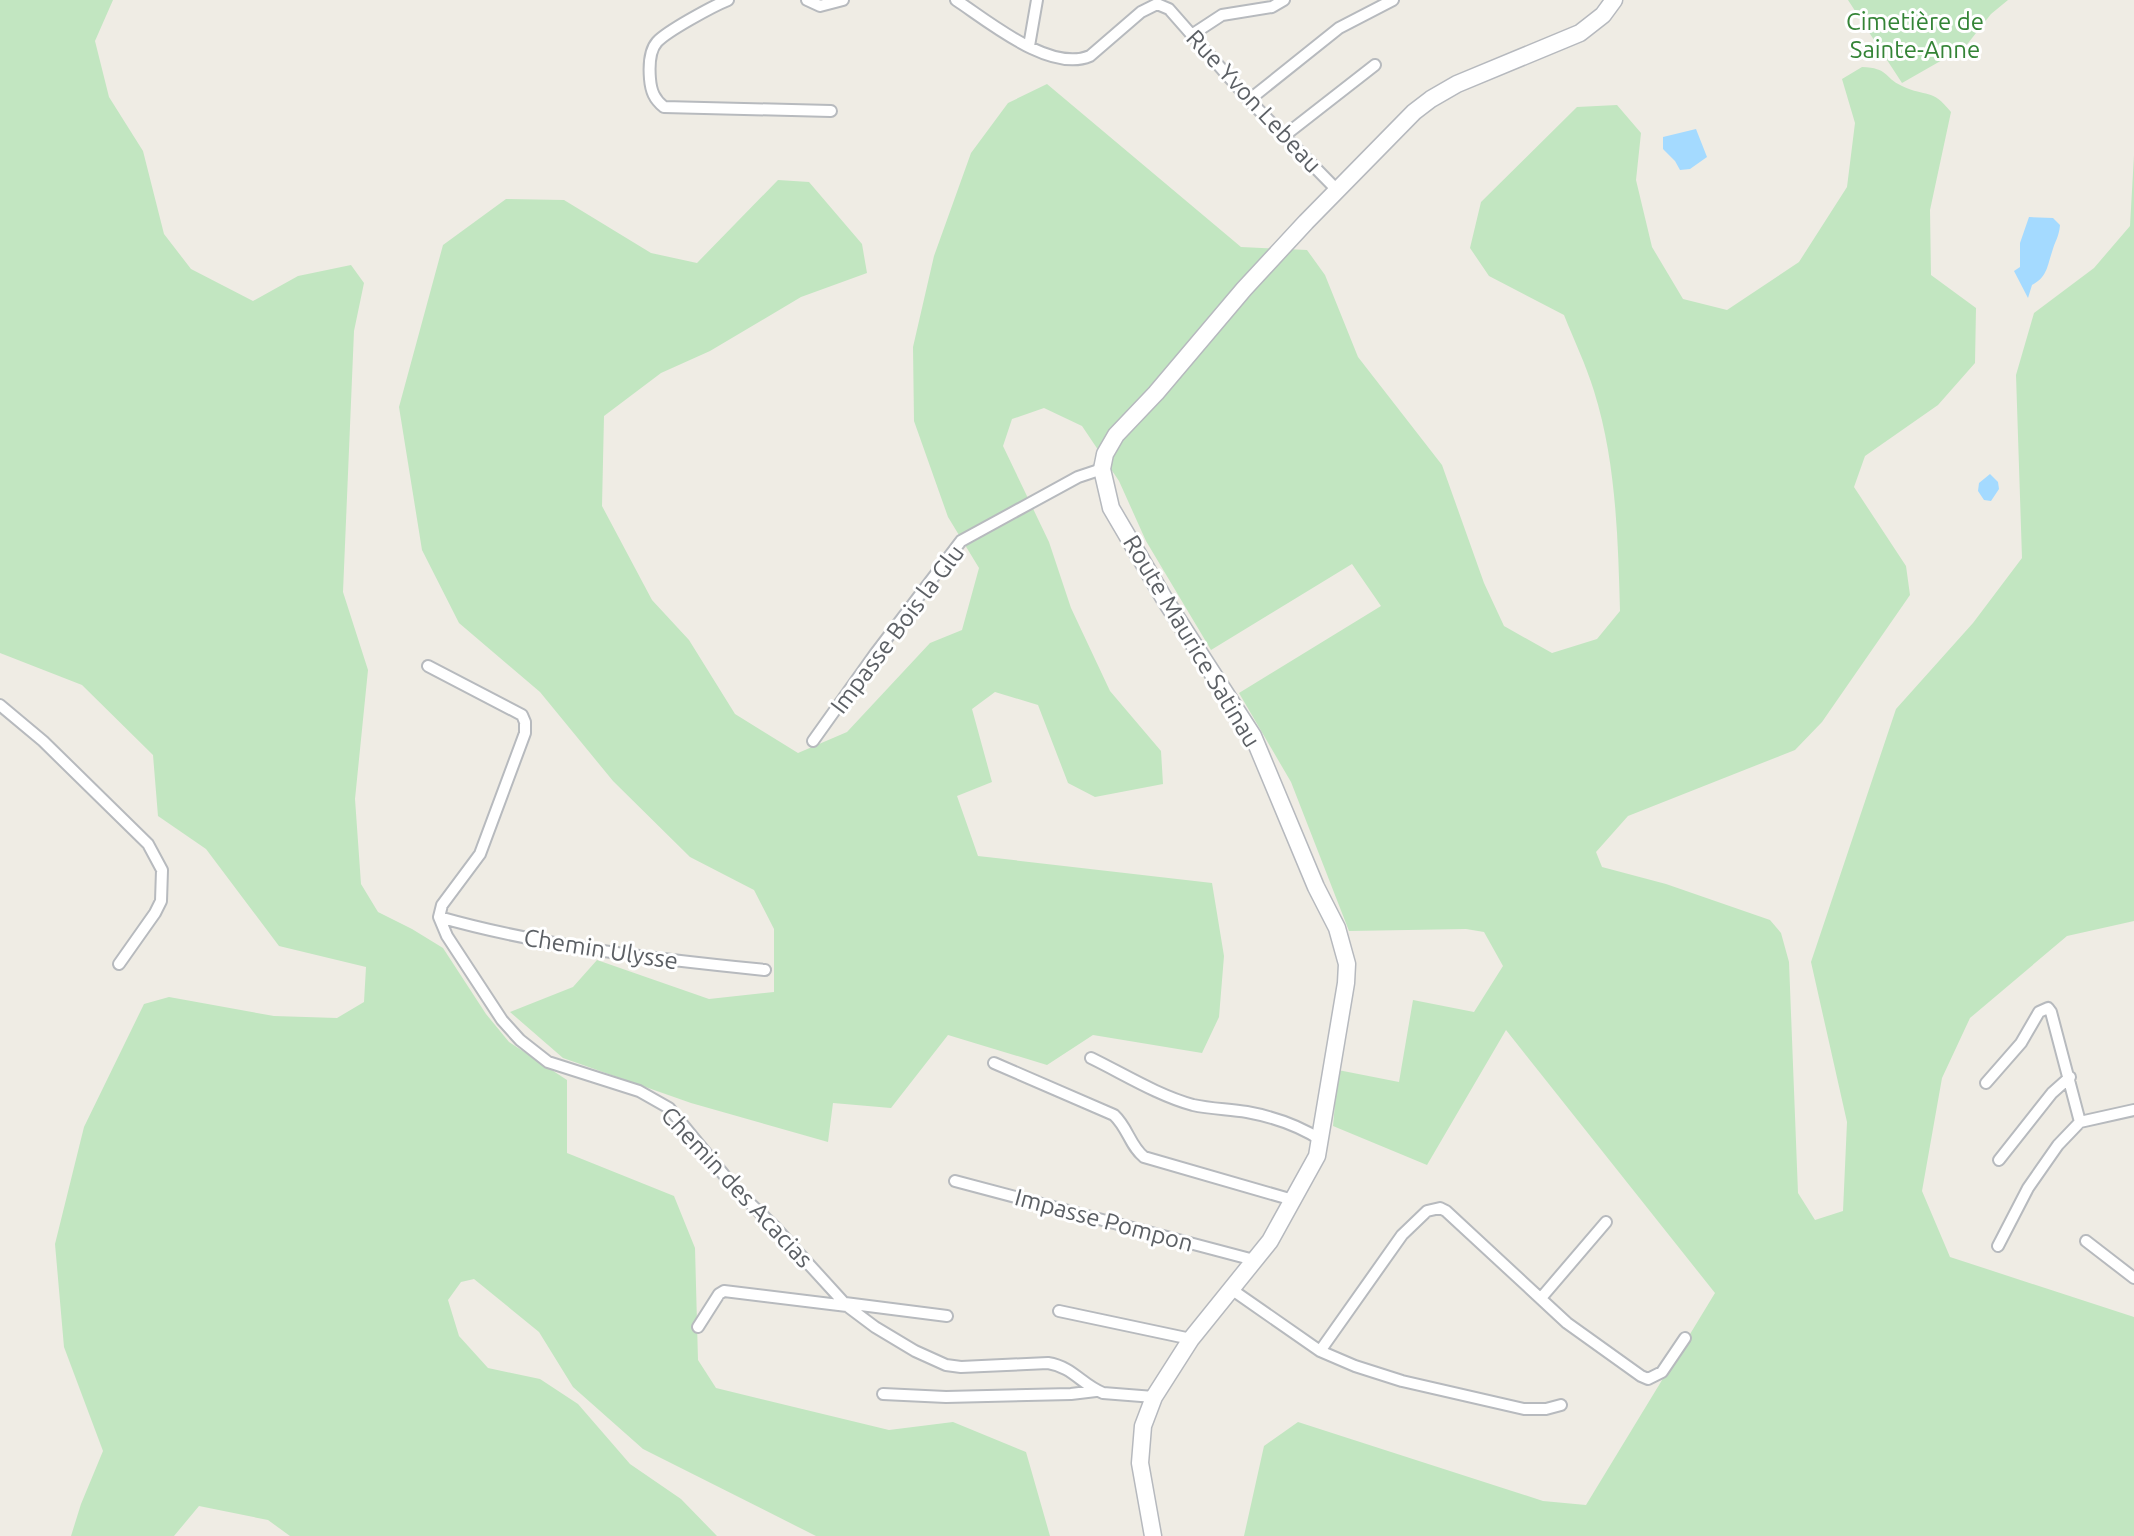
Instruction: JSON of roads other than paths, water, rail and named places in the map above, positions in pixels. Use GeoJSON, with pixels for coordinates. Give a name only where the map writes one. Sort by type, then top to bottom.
{"type":"FeatureCollection","features":[{"type":"Feature","properties":{"kind":"main road"},"geometry":{"type":"LineString","coordinates":[[1102,470],[1105,454],[1116,435],[1156,393],[1244,289],[1337,190],[1415,113],[1431,99],[1457,84],[1580,33],[1603,15],[1614,0]]}},
{"type":"Feature","properties":{"kind":"main road","name":"Route Maurice Satinau"},"geometry":{"type":"LineString","coordinates":[[1102,470],[1111,508],[1165,600],[1253,736],[1316,887],[1337,928],[1347,964],[1317,1156],[1270,1241],[1191,1339],[1154,1397],[1143,1426],[1140,1463],[1153,1536]]}},
{"type":"Feature","properties":{"kind":"street"},"geometry":{"type":"LineString","coordinates":[[728,0],[708,9],[658,41],[649,68],[651,90],[659,103],[664,107],[831,111]]}},
{"type":"Feature","properties":{"kind":"street"},"geometry":{"type":"LineString","coordinates":[[807,0],[820,6],[843,0]]}},
{"type":"Feature","properties":{"kind":"street","name":"Rue Yvon Lebeau"},"geometry":{"type":"LineString","coordinates":[[956,0],[1029,46],[1057,58],[1083,59],[1090,56],[1141,12],[1157,4],[1169,9],[1249,100],[1337,190]]}},
{"type":"Feature","properties":{"kind":"street"},"geometry":{"type":"LineString","coordinates":[[1029,46],[1037,0]]}},
{"type":"Feature","properties":{"kind":"street"},"geometry":{"type":"LineString","coordinates":[[1193,34],[1222,15],[1272,7],[1284,0]]}},
{"type":"Feature","properties":{"kind":"street"},"geometry":{"type":"LineString","coordinates":[[1249,100],[1339,28],[1393,0]]}},
{"type":"Feature","properties":{"kind":"street"},"geometry":{"type":"LineString","coordinates":[[1284,136],[1374,65]]}},
{"type":"Feature","properties":{"kind":"street","name":"Impasse Bois la Glu"},"geometry":{"type":"LineString","coordinates":[[813,741],[961,541],[1078,477],[1102,470]]}},
{"type":"Feature","properties":{"kind":"street"},"geometry":{"type":"LineString","coordinates":[[428,666],[522,715],[525,722],[525,733],[480,854],[443,905],[439,917]]}},
{"type":"Feature","properties":{"kind":"street"},"geometry":{"type":"LineString","coordinates":[[0,705],[43,741],[148,844],[162,870],[161,901],[119,964]]}},
{"type":"Feature","properties":{"kind":"street","name":"Chemin Ulysse"},"geometry":{"type":"LineString","coordinates":[[439,917],[489,931],[595,949],[765,970]]}},
{"type":"Feature","properties":{"kind":"street","name":"Chemin des Acacias"},"geometry":{"type":"LineString","coordinates":[[439,917],[447,936],[502,1020],[520,1040],[548,1062],[639,1091],[669,1108],[738,1192],[774,1226],[846,1305],[876,1327],[935,1361],[961,1367],[1048,1363],[1059,1365],[1071,1370],[1096,1391]]}},
{"type":"Feature","properties":{"kind":"street"},"geometry":{"type":"LineString","coordinates":[[1986,1083],[2021,1043],[2043,1008],[2048,1008],[2070,1077],[2080,1122]]}},
{"type":"Feature","properties":{"kind":"street"},"geometry":{"type":"LineString","coordinates":[[1091,1058],[1164,1094],[1207,1108],[1246,1112],[1281,1120],[1302,1128],[1321,1140]]}},
{"type":"Feature","properties":{"kind":"street"},"geometry":{"type":"LineString","coordinates":[[994,1063],[1114,1115],[1124,1124],[1136,1148],[1144,1157],[1293,1200]]}},
{"type":"Feature","properties":{"kind":"street"},"geometry":{"type":"LineString","coordinates":[[1999,1160],[2052,1093],[2070,1077]]}},
{"type":"Feature","properties":{"kind":"street"},"geometry":{"type":"LineString","coordinates":[[1997,1246],[2028,1188],[2059,1145],[2080,1122],[2134,1111]]}},
{"type":"Feature","properties":{"kind":"street","name":"Impasse Pompon"},"geometry":{"type":"LineString","coordinates":[[955,1181],[1254,1260]]}},
{"type":"Feature","properties":{"kind":"street"},"geometry":{"type":"LineString","coordinates":[[1320,1351],[1402,1235],[1427,1211],[1440,1208],[1597,1346],[1648,1379],[1662,1372],[1685,1338]]}},
{"type":"Feature","properties":{"kind":"street"},"geometry":{"type":"LineString","coordinates":[[1541,1298],[1606,1222]]}},
{"type":"Feature","properties":{"kind":"street"},"geometry":{"type":"LineString","coordinates":[[2086,1241],[2134,1278]]}},
{"type":"Feature","properties":{"kind":"street"},"geometry":{"type":"LineString","coordinates":[[1231,1289],[1320,1351],[1402,1381],[1524,1409],[1546,1409],[1560,1405]]}},
{"type":"Feature","properties":{"kind":"street"},"geometry":{"type":"LineString","coordinates":[[698,1327],[723,1291],[947,1316]]}},
{"type":"Feature","properties":{"kind":"street"},"geometry":{"type":"LineString","coordinates":[[1059,1311],[1191,1339]]}},
{"type":"Feature","properties":{"kind":"street"},"geometry":{"type":"LineString","coordinates":[[883,1394],[958,1397],[1096,1391],[1103,1394],[1154,1397]]}},
{"type":"Feature","properties":{"kind":"water"},"geometry":{"type":"Polygon","coordinates":[[[1696,129],[1707,157],[1690,169],[1680,170],[1663,149],[1663,137],[1696,129]]]}},
{"type":"Feature","properties":{"kind":"water"},"geometry":{"type":"Polygon","coordinates":[[[2029,217],[2053,218],[2060,225],[2046,271],[2041,279],[2032,285],[2028,298],[2014,271],[2020,267],[2020,243],[2029,217]]]}},
{"type":"Feature","properties":{"kind":"water"},"geometry":{"type":"Polygon","coordinates":[[[1990,474],[1998,482],[1999,489],[1991,501],[1984,500],[1978,491],[1979,483],[1990,474]]]}},
{"type":"Feature","properties":{"kind":"park label","name":"Cimetière de Sainte-Anne"},"geometry":{"type":"Point","coordinates":[1915,35]}}]}
